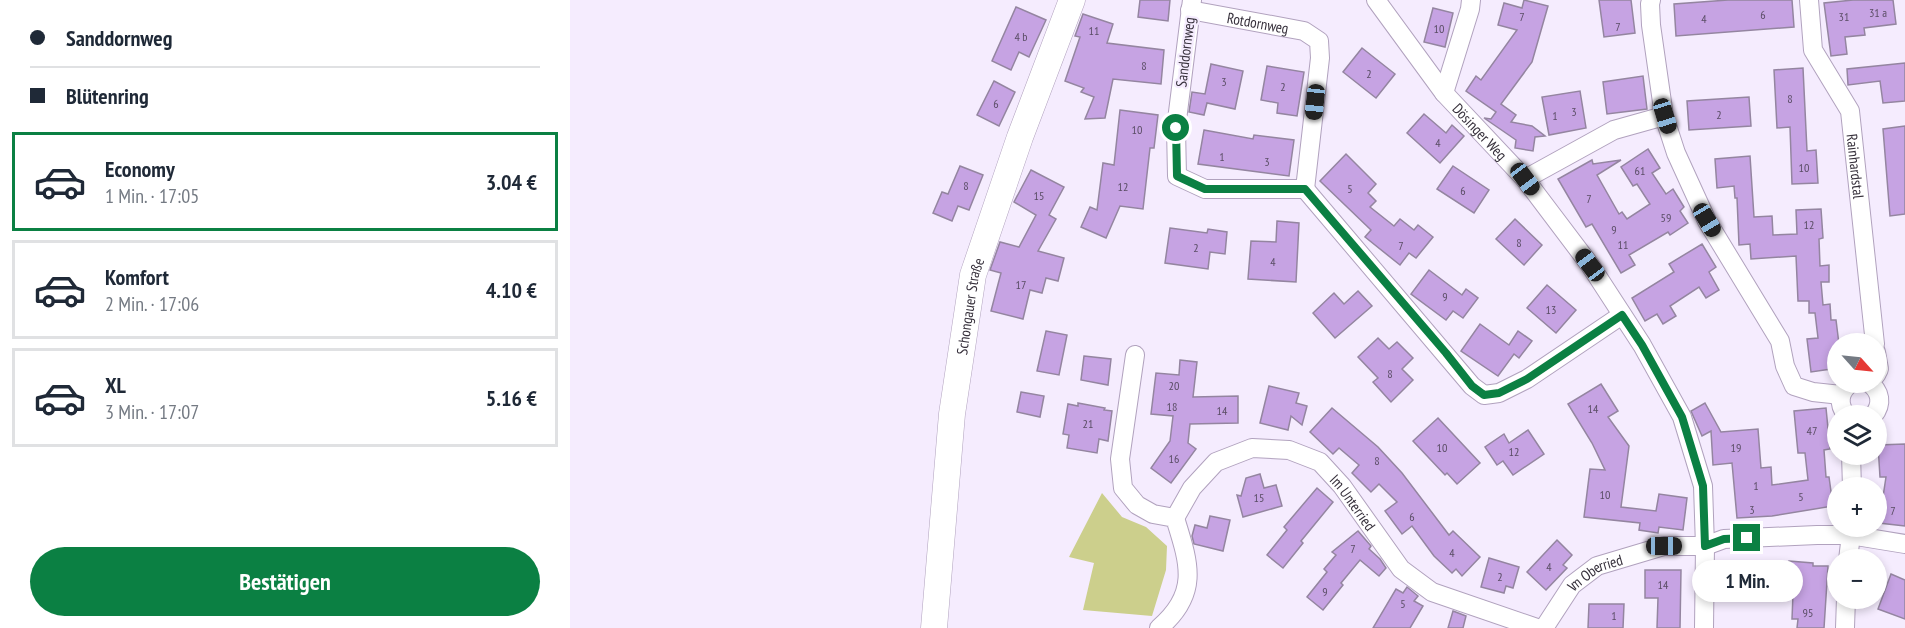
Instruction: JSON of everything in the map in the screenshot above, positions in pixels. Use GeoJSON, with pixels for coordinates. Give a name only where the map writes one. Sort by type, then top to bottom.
{"type":"FeatureCollection","features":[{"type":"Feature","properties":{"kind":"main road","name":"Schongauer Straße"},"geometry":{"type":"LineString","coordinates":[[934,628],[952,414],[973,275],[1020,137],[1072,0]]}},
{"type":"Feature","properties":{"kind":"street","name":"Dösinger Weg"},"geometry":{"type":"LineString","coordinates":[[1376,0],[1444,93],[1525,179],[1590,265],[1642,345],[1682,417],[1703,486],[1704,628]]}},
{"type":"Feature","properties":{"kind":"street"},"geometry":{"type":"LineString","coordinates":[[1651,0],[1651,25],[1665,116],[1676,153],[1707,220],[1780,341],[1785,366],[1794,386],[1813,392],[1827,391]]}},
{"type":"Feature","properties":{"kind":"street","name":"Rainhardstal"},"geometry":{"type":"LineString","coordinates":[[1809,0],[1813,50],[1850,111],[1874,333]]}},
{"type":"Feature","properties":{"kind":"street"},"geometry":{"type":"LineString","coordinates":[[1444,93],[1471,4]]}},
{"type":"Feature","properties":{"kind":"street","name":"Sanddornweg"},"geometry":{"type":"LineString","coordinates":[[1191,5],[1176,128],[1177,176],[1205,189],[1305,189]]}},
{"type":"Feature","properties":{"kind":"street","name":"Rotdornweg"},"geometry":{"type":"LineString","coordinates":[[1191,5],[1304,31],[1319,41],[1320,58],[1305,189]]}},
{"type":"Feature","properties":{"kind":"street"},"geometry":{"type":"LineString","coordinates":[[1525,179],[1614,130],[1665,116]]}},
{"type":"Feature","properties":{"kind":"street"},"geometry":{"type":"LineString","coordinates":[[1305,189],[1472,386],[1484,395],[1499,393],[1527,379],[1622,315]]}},
{"type":"Feature","properties":{"kind":"street"},"geometry":{"type":"LineString","coordinates":[[1135,355],[1120,459],[1123,488],[1137,505],[1153,514],[1174,518],[1188,560],[1186,590],[1177,610],[1159,628]]}},
{"type":"Feature","properties":{"kind":"street","name":"Im Unterried"},"geometry":{"type":"LineString","coordinates":[[1174,518],[1192,488],[1216,462],[1251,448],[1289,450],[1320,462],[1342,486],[1401,569],[1432,592],[1537,628]]}},
{"type":"Feature","properties":{"kind":"street","name":"Im Oberried"},"geometry":{"type":"LineString","coordinates":[[1544,628],[1572,585],[1598,566],[1664,546],[1705,546],[1724,539],[1827,533]]}},
{"type":"Feature","properties":{"kind":"street","name":"Im Oberried"},"geometry":{"type":"LineString","coordinates":[[1876,537],[1905,544]]}},
{"type":"Feature","properties":{"kind":"street"},"geometry":{"type":"LineString","coordinates":[[1845,628],[1846,609]]}},
{"type":"Feature","properties":{"kind":"green space"},"geometry":{"type":"Polygon","coordinates":[[[1102,493],[1122,517],[1146,527],[1167,546],[1166,570],[1152,616],[1083,610],[1094,563],[1069,557],[1102,493]]]}},
{"type":"Feature","properties":{"kind":"building"},"geometry":{"type":"Polygon","coordinates":[[[1140,0],[1170,0],[1168,21],[1138,17],[1140,0]]]}},
{"type":"Feature","properties":{"kind":"building"},"geometry":{"type":"Polygon","coordinates":[[[1524,0],[1548,6],[1532,62],[1501,104],[1516,115],[1511,122],[1532,126],[1545,136],[1535,137],[1533,151],[1515,148],[1516,140],[1484,118],[1491,119],[1496,112],[1466,91],[1476,76],[1481,80],[1517,30],[1498,25],[1504,3],[1522,8],[1524,0]]]}},
{"type":"Feature","properties":{"kind":"building"},"geometry":{"type":"Polygon","coordinates":[[[1599,0],[1631,0],[1635,33],[1604,37],[1599,0]]]}},
{"type":"Feature","properties":{"kind":"building"},"geometry":{"type":"Polygon","coordinates":[[[1728,0],[1792,0],[1794,27],[1676,36],[1674,4],[1728,0]]]}},
{"type":"Feature","properties":{"kind":"building"},"geometry":{"type":"Polygon","coordinates":[[[1893,0],[1896,24],[1864,28],[1865,35],[1845,37],[1847,54],[1831,56],[1824,3],[1893,0]]]}},
{"type":"Feature","properties":{"kind":"building"},"geometry":{"type":"Polygon","coordinates":[[[1016,7],[1046,20],[1029,57],[1019,52],[1011,70],[992,61],[1016,7]]]}},
{"type":"Feature","properties":{"kind":"building"},"geometry":{"type":"Polygon","coordinates":[[[1433,8],[1453,13],[1445,47],[1424,42],[1433,8]]]}},
{"type":"Feature","properties":{"kind":"building"},"geometry":{"type":"Polygon","coordinates":[[[1083,14],[1113,24],[1107,43],[1164,50],[1161,84],[1113,79],[1105,118],[1085,119],[1094,97],[1081,92],[1084,88],[1065,81],[1080,37],[1075,36],[1083,14]]]}},
{"type":"Feature","properties":{"kind":"building"},"geometry":{"type":"Polygon","coordinates":[[[1362,48],[1395,74],[1376,98],[1343,72],[1362,48]]]}},
{"type":"Feature","properties":{"kind":"building"},"geometry":{"type":"Polygon","coordinates":[[[1905,63],[1905,101],[1883,103],[1880,81],[1848,85],[1847,69],[1905,63]]]}},
{"type":"Feature","properties":{"kind":"building"},"geometry":{"type":"Polygon","coordinates":[[[1211,64],[1243,71],[1235,109],[1207,103],[1204,115],[1189,112],[1192,92],[1205,94],[1211,64]]]}},
{"type":"Feature","properties":{"kind":"building"},"geometry":{"type":"Polygon","coordinates":[[[1267,66],[1304,72],[1297,116],[1277,113],[1278,103],[1261,100],[1267,66]]]}},
{"type":"Feature","properties":{"kind":"building"},"geometry":{"type":"Polygon","coordinates":[[[1803,68],[1807,151],[1816,150],[1818,183],[1792,184],[1790,127],[1777,128],[1774,70],[1803,68]]]}},
{"type":"Feature","properties":{"kind":"building"},"geometry":{"type":"Polygon","coordinates":[[[1643,76],[1647,109],[1607,114],[1603,82],[1643,76]]]}},
{"type":"Feature","properties":{"kind":"building"},"geometry":{"type":"Polygon","coordinates":[[[994,81],[1015,92],[999,126],[977,115],[994,81]]]}},
{"type":"Feature","properties":{"kind":"building"},"geometry":{"type":"Polygon","coordinates":[[[1580,91],[1586,128],[1549,135],[1542,97],[1580,91]]]}},
{"type":"Feature","properties":{"kind":"building"},"geometry":{"type":"Polygon","coordinates":[[[1749,97],[1751,126],[1689,130],[1687,101],[1749,97]]]}},
{"type":"Feature","properties":{"kind":"building"},"geometry":{"type":"Polygon","coordinates":[[[1120,110],[1158,115],[1154,148],[1150,148],[1143,209],[1120,206],[1106,238],[1081,227],[1090,207],[1097,210],[1103,163],[1114,165],[1120,110]]]}},
{"type":"Feature","properties":{"kind":"building"},"geometry":{"type":"Polygon","coordinates":[[[1424,114],[1446,133],[1452,125],[1464,136],[1440,163],[1407,133],[1424,114]]]}},
{"type":"Feature","properties":{"kind":"building"},"geometry":{"type":"Polygon","coordinates":[[[1905,126],[1905,214],[1890,216],[1883,129],[1905,126]]]}},
{"type":"Feature","properties":{"kind":"building"},"geometry":{"type":"Polygon","coordinates":[[[1204,130],[1253,139],[1254,135],[1294,140],[1289,176],[1198,164],[1204,130]]]}},
{"type":"Feature","properties":{"kind":"building"},"geometry":{"type":"Polygon","coordinates":[[[1648,149],[1660,168],[1652,173],[1666,194],[1673,189],[1684,207],[1680,211],[1688,223],[1670,235],[1668,232],[1629,255],[1635,265],[1621,273],[1592,224],[1586,227],[1558,179],[1592,160],[1593,164],[1621,160],[1597,175],[1619,214],[1622,212],[1627,219],[1650,204],[1637,184],[1633,186],[1621,167],[1648,149]]]}},
{"type":"Feature","properties":{"kind":"building"},"geometry":{"type":"Polygon","coordinates":[[[1346,154],[1376,184],[1368,193],[1376,201],[1370,207],[1394,226],[1400,219],[1414,230],[1418,225],[1433,237],[1416,258],[1409,253],[1400,265],[1365,237],[1371,230],[1320,181],[1346,154]]]}},
{"type":"Feature","properties":{"kind":"building"},"geometry":{"type":"Polygon","coordinates":[[[1750,156],[1754,217],[1772,216],[1773,235],[1797,234],[1796,210],[1821,209],[1823,238],[1819,239],[1820,266],[1829,265],[1829,282],[1821,282],[1823,305],[1830,304],[1831,320],[1836,320],[1838,333],[1827,333],[1827,370],[1811,372],[1807,339],[1818,338],[1815,313],[1809,313],[1809,301],[1798,301],[1796,256],[1751,259],[1750,244],[1739,245],[1737,198],[1735,198],[1734,186],[1717,188],[1715,159],[1750,156]]]}},
{"type":"Feature","properties":{"kind":"building"},"geometry":{"type":"Polygon","coordinates":[[[960,166],[983,175],[969,210],[958,206],[952,221],[933,213],[942,192],[948,194],[960,166]]]}},
{"type":"Feature","properties":{"kind":"building"},"geometry":{"type":"Polygon","coordinates":[[[1453,166],[1489,190],[1474,213],[1437,189],[1453,166]]]}},
{"type":"Feature","properties":{"kind":"building"},"geometry":{"type":"Polygon","coordinates":[[[1031,170],[1064,187],[1049,215],[1056,219],[1038,251],[1064,258],[1058,281],[1046,278],[1042,293],[1030,290],[1023,319],[991,311],[1001,273],[990,270],[1000,242],[1019,247],[1036,215],[1014,202],[1031,170]]]}},
{"type":"Feature","properties":{"kind":"building"},"geometry":{"type":"Polygon","coordinates":[[[1515,219],[1542,245],[1524,265],[1496,239],[1515,219]]]}},
{"type":"Feature","properties":{"kind":"building"},"geometry":{"type":"Polygon","coordinates":[[[1277,221],[1299,223],[1296,282],[1248,279],[1251,241],[1276,242],[1277,221]]]}},
{"type":"Feature","properties":{"kind":"building"},"geometry":{"type":"Polygon","coordinates":[[[1170,228],[1207,233],[1208,229],[1227,232],[1225,254],[1210,252],[1208,269],[1165,263],[1170,228]]]}},
{"type":"Feature","properties":{"kind":"building"},"geometry":{"type":"Polygon","coordinates":[[[1702,244],[1716,267],[1709,272],[1719,290],[1706,298],[1699,287],[1670,306],[1676,316],[1663,324],[1657,314],[1645,321],[1632,298],[1674,272],[1669,264],[1702,244]]]}},
{"type":"Feature","properties":{"kind":"building"},"geometry":{"type":"Polygon","coordinates":[[[1429,270],[1462,295],[1466,289],[1478,298],[1463,318],[1453,311],[1446,320],[1411,294],[1429,270]]]}},
{"type":"Feature","properties":{"kind":"building"},"geometry":{"type":"Polygon","coordinates":[[[1547,285],[1576,310],[1556,333],[1527,308],[1547,285]]]}},
{"type":"Feature","properties":{"kind":"building"},"geometry":{"type":"Polygon","coordinates":[[[1358,291],[1372,306],[1335,338],[1313,313],[1334,293],[1344,304],[1358,291]]]}},
{"type":"Feature","properties":{"kind":"building"},"geometry":{"type":"Polygon","coordinates":[[[1480,324],[1509,345],[1518,331],[1532,341],[1519,358],[1514,354],[1498,376],[1461,351],[1480,324]]]}},
{"type":"Feature","properties":{"kind":"building"},"geometry":{"type":"Polygon","coordinates":[[[1046,331],[1067,335],[1059,375],[1037,371],[1046,331]]]}},
{"type":"Feature","properties":{"kind":"building"},"geometry":{"type":"Polygon","coordinates":[[[1378,338],[1389,349],[1397,342],[1413,358],[1402,369],[1413,380],[1391,402],[1373,382],[1378,378],[1358,357],[1378,338]]]}},
{"type":"Feature","properties":{"kind":"building"},"geometry":{"type":"Polygon","coordinates":[[[1084,356],[1111,359],[1108,385],[1081,380],[1084,356]]]}},
{"type":"Feature","properties":{"kind":"building"},"geometry":{"type":"Polygon","coordinates":[[[1180,360],[1197,362],[1193,397],[1238,396],[1238,423],[1190,424],[1188,443],[1196,449],[1171,483],[1151,468],[1170,441],[1173,416],[1151,414],[1156,373],[1179,375],[1180,360]]]}},
{"type":"Feature","properties":{"kind":"building"},"geometry":{"type":"Polygon","coordinates":[[[1601,384],[1618,411],[1608,417],[1629,446],[1621,507],[1656,511],[1659,494],[1687,498],[1683,530],[1659,527],[1658,533],[1639,530],[1640,523],[1584,517],[1590,469],[1605,470],[1592,443],[1568,404],[1601,384]]]}},
{"type":"Feature","properties":{"kind":"building"},"geometry":{"type":"Polygon","coordinates":[[[1269,386],[1299,393],[1296,403],[1307,406],[1302,425],[1291,416],[1288,430],[1260,423],[1269,386]]]}},
{"type":"Feature","properties":{"kind":"building"},"geometry":{"type":"Polygon","coordinates":[[[1021,392],[1044,396],[1040,417],[1017,412],[1021,392]]]}},
{"type":"Feature","properties":{"kind":"building"},"geometry":{"type":"Polygon","coordinates":[[[1078,403],[1112,411],[1108,441],[1099,439],[1097,453],[1067,448],[1069,435],[1063,434],[1068,404],[1078,406],[1078,403]]]}},
{"type":"Feature","properties":{"kind":"building"},"geometry":{"type":"Polygon","coordinates":[[[1705,403],[1721,432],[1758,429],[1761,468],[1771,467],[1772,485],[1808,480],[1805,453],[1798,453],[1794,411],[1826,408],[1827,450],[1824,450],[1827,507],[1772,516],[1737,518],[1732,463],[1713,465],[1711,431],[1702,436],[1691,411],[1705,403]]]}},
{"type":"Feature","properties":{"kind":"building"},"geometry":{"type":"Polygon","coordinates":[[[1332,408],[1378,447],[1402,473],[1449,535],[1453,531],[1480,557],[1462,576],[1456,569],[1452,573],[1434,556],[1412,526],[1402,534],[1385,511],[1397,502],[1379,484],[1371,492],[1352,473],[1359,465],[1339,448],[1333,454],[1310,432],[1332,408]]]}},
{"type":"Feature","properties":{"kind":"building"},"geometry":{"type":"Polygon","coordinates":[[[1438,418],[1480,463],[1457,484],[1447,473],[1445,475],[1413,441],[1438,418]]]}},
{"type":"Feature","properties":{"kind":"building"},"geometry":{"type":"Polygon","coordinates":[[[1528,430],[1544,454],[1513,475],[1503,461],[1497,465],[1485,447],[1504,434],[1509,443],[1528,430]]]}},
{"type":"Feature","properties":{"kind":"building"},"geometry":{"type":"Polygon","coordinates":[[[1905,444],[1905,526],[1887,524],[1887,477],[1880,477],[1879,465],[1887,465],[1887,445],[1905,444]]]}},
{"type":"Feature","properties":{"kind":"building"},"geometry":{"type":"Polygon","coordinates":[[[1260,474],[1264,488],[1276,485],[1282,506],[1243,517],[1237,495],[1241,496],[1246,478],[1260,474]]]}},
{"type":"Feature","properties":{"kind":"building"},"geometry":{"type":"Polygon","coordinates":[[[1317,488],[1333,502],[1301,541],[1303,543],[1283,568],[1267,555],[1287,530],[1284,527],[1317,488]]]}},
{"type":"Feature","properties":{"kind":"building"},"geometry":{"type":"Polygon","coordinates":[[[1210,516],[1230,520],[1223,551],[1194,544],[1192,536],[1195,525],[1207,528],[1210,516]]]}},
{"type":"Feature","properties":{"kind":"building"},"geometry":{"type":"Polygon","coordinates":[[[1358,531],[1371,546],[1369,549],[1386,568],[1379,576],[1360,560],[1323,610],[1307,597],[1327,572],[1324,569],[1336,555],[1332,552],[1358,531]]]}},
{"type":"Feature","properties":{"kind":"building"},"geometry":{"type":"Polygon","coordinates":[[[1557,540],[1572,555],[1563,565],[1567,568],[1546,590],[1527,572],[1557,540]]]}},
{"type":"Feature","properties":{"kind":"building"},"geometry":{"type":"Polygon","coordinates":[[[1489,558],[1519,567],[1513,588],[1506,586],[1504,593],[1481,587],[1489,558]]]}},
{"type":"Feature","properties":{"kind":"building"},"geometry":{"type":"Polygon","coordinates":[[[1789,561],[1813,563],[1813,566],[1827,566],[1824,628],[1797,628],[1798,619],[1792,619],[1793,594],[1786,593],[1789,561]]]}},
{"type":"Feature","properties":{"kind":"building"},"geometry":{"type":"Polygon","coordinates":[[[1645,570],[1681,570],[1680,628],[1657,628],[1658,598],[1645,598],[1645,570]]]}},
{"type":"Feature","properties":{"kind":"building"},"geometry":{"type":"Polygon","coordinates":[[[1891,574],[1905,580],[1905,619],[1878,609],[1887,609],[1887,585],[1891,574]]]}},
{"type":"Feature","properties":{"kind":"building"},"geometry":{"type":"Polygon","coordinates":[[[1407,587],[1418,596],[1414,601],[1423,606],[1410,628],[1373,628],[1396,589],[1403,593],[1407,587]]]}},
{"type":"Feature","properties":{"kind":"building"},"geometry":{"type":"Polygon","coordinates":[[[1589,604],[1624,604],[1623,628],[1588,628],[1589,604]]]}},
{"type":"Feature","properties":{"kind":"building"},"geometry":{"type":"Polygon","coordinates":[[[1453,611],[1466,616],[1463,628],[1448,628],[1453,611]]]}},
{"type":"Feature","properties":{"kind":"route"},"geometry":{"type":"LineString","coordinates":[[1176,128],[1177,176],[1205,189],[1305,189],[1472,386],[1484,395],[1499,393],[1527,379],[1622,315],[1642,345],[1682,417],[1703,486],[1705,546],[1724,539],[1747,538]]}}]}
